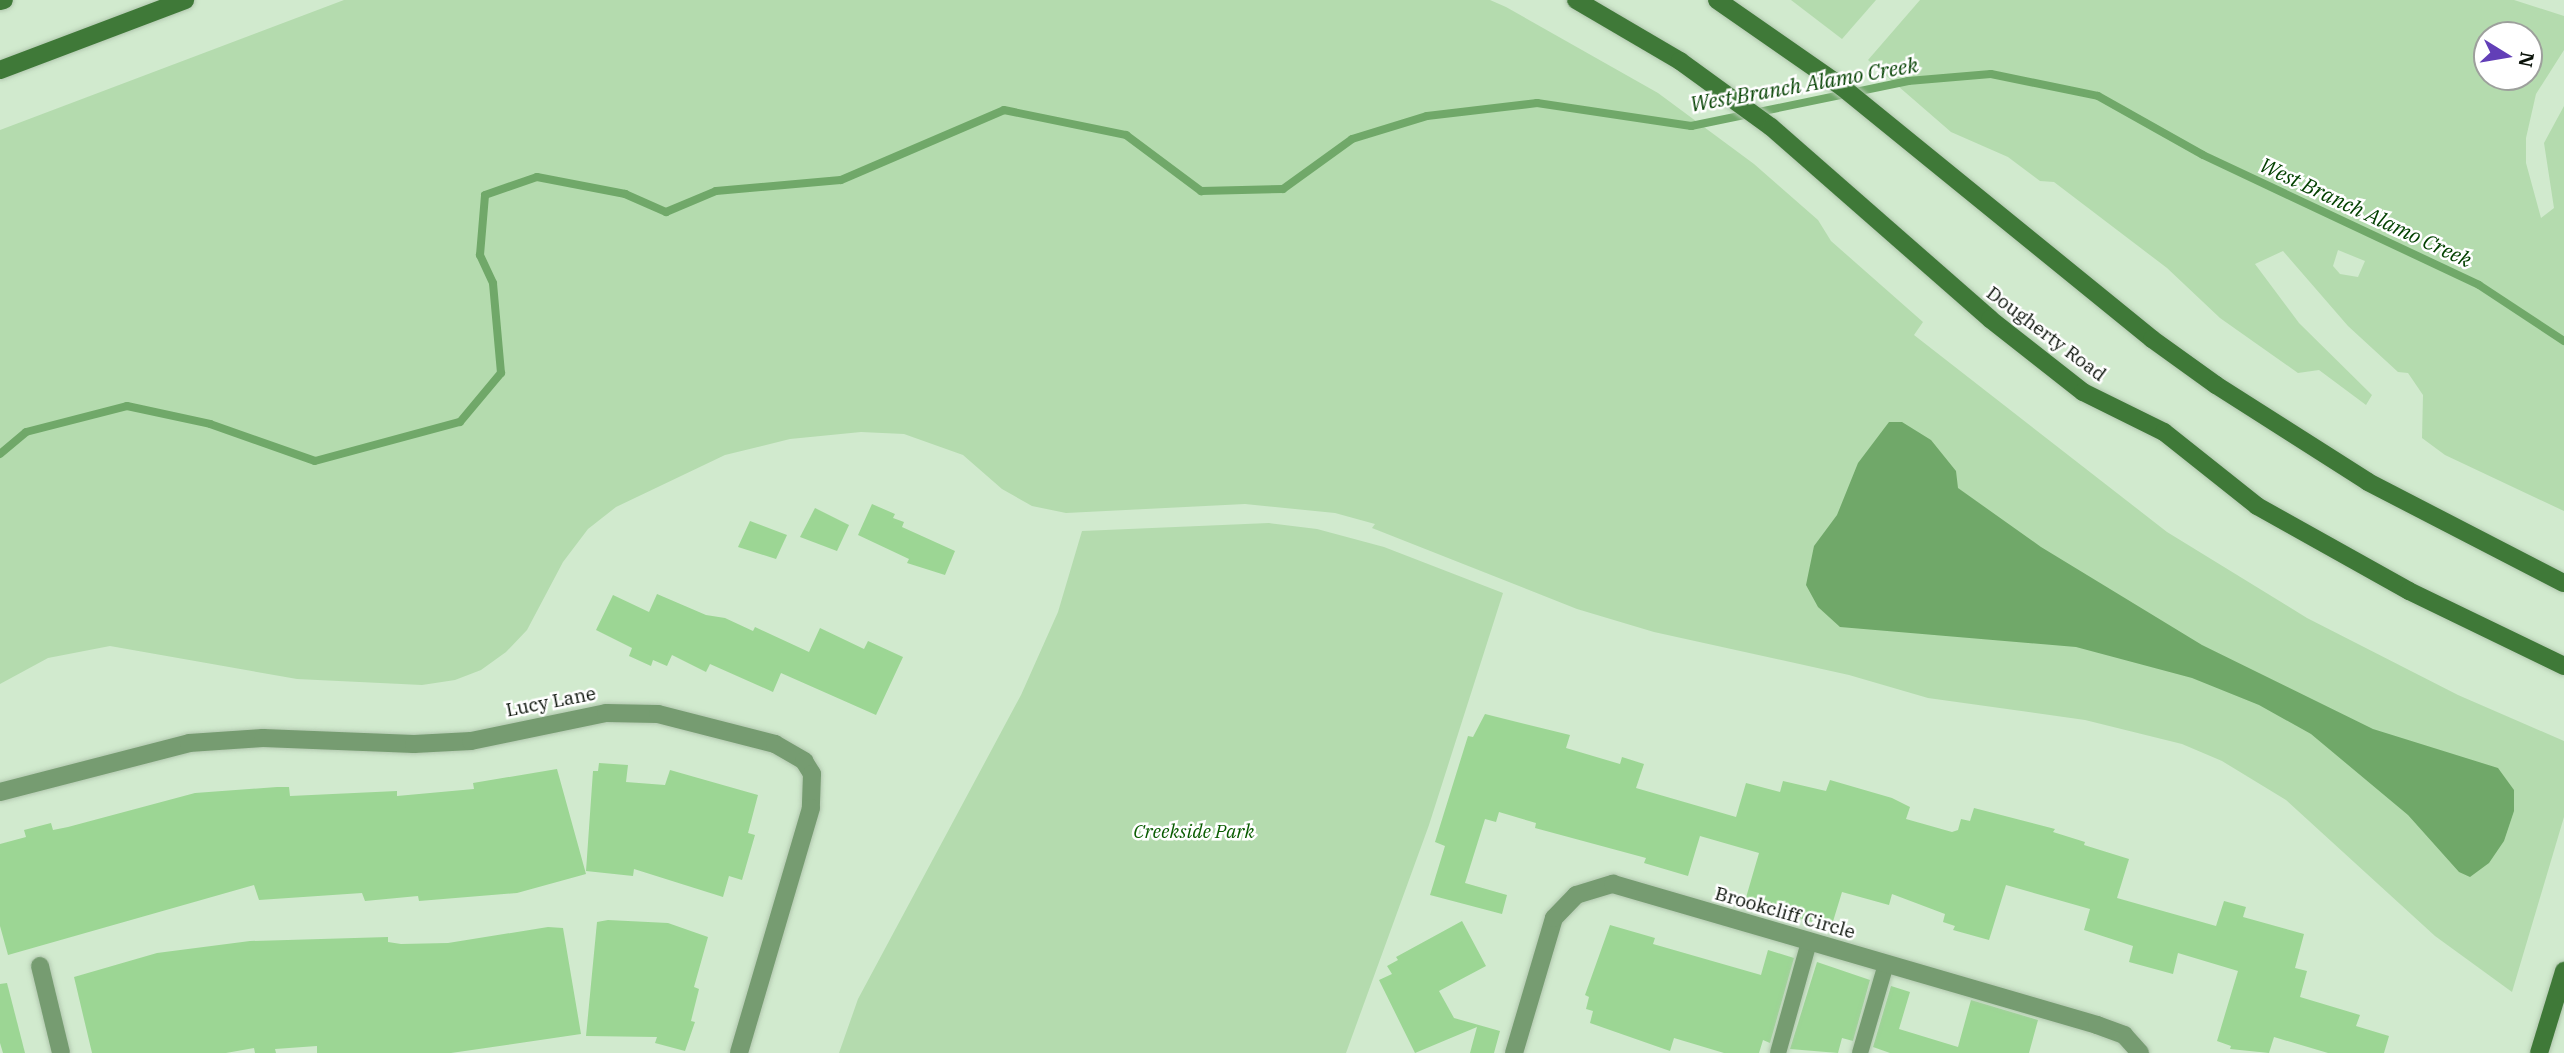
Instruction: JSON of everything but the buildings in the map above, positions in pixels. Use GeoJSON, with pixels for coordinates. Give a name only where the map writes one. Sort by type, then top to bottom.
{"type":"FeatureCollection","features":[{"type":"Feature","properties":{"kind":"main road"},"geometry":{"type":"LineString","coordinates":[[0,70],[184,0]]}},
{"type":"Feature","properties":{"kind":"main road","name":"Dougherty Road"},"geometry":{"type":"LineString","coordinates":[[1576,0],[1680,61],[1771,127],[1990,319],[2083,392],[2164,432],[2257,506],[2409,591],[2564,666]]}},
{"type":"Feature","properties":{"kind":"main road"},"geometry":{"type":"LineString","coordinates":[[1717,0],[1795,52],[1954,177],[2151,339],[2216,386],[2368,482],[2564,583]]}},
{"type":"Feature","properties":{"kind":"main road"},"geometry":{"type":"LineString","coordinates":[[2539,1053],[2564,971]]}},
{"type":"Feature","properties":{"kind":"street","name":"Lucy Lane"},"geometry":{"type":"LineString","coordinates":[[0,792],[189,743],[262,738],[414,744],[460,741],[606,713],[658,714],[775,744],[804,761],[812,774],[811,808],[739,1053]]}},
{"type":"Feature","properties":{"kind":"street","name":"Brookcliff Circle"},"geometry":{"type":"LineString","coordinates":[[1514,1053],[1553,918],[1576,895],[1613,884],[2097,1025],[2124,1035],[2140,1053]]}},
{"type":"Feature","properties":{"kind":"street"},"geometry":{"type":"LineString","coordinates":[[40,966],[61,1053]]}},
{"type":"Feature","properties":{"kind":"lane"},"geometry":{"type":"LineString","coordinates":[[1778,1053],[1809,942]]}},
{"type":"Feature","properties":{"kind":"lane"},"geometry":{"type":"LineString","coordinates":[[1860,1053],[1886,964]]}},
{"type":"Feature","properties":{"kind":"green space"},"geometry":{"type":"Polygon","coordinates":[[[344,0],[1490,0],[1506,7],[1658,93],[1754,164],[1818,220],[1831,241],[1923,322],[1914,335],[2167,532],[2307,618],[2458,695],[2564,741],[2564,817],[2512,992],[2435,936],[2286,800],[2222,761],[2182,744],[2085,720],[1928,698],[1849,675],[1654,632],[1577,609],[1372,528],[1375,524],[1335,513],[1245,504],[1066,513],[1032,506],[1002,489],[963,455],[904,434],[861,432],[790,439],[725,455],[616,507],[588,529],[563,562],[527,630],[506,652],[481,670],[455,680],[422,685],[297,679],[110,646],[48,658],[0,684],[0,130],[344,0]]]}},
{"type":"Feature","properties":{"kind":"green space"},"geometry":{"type":"Polygon","coordinates":[[[1791,0],[1876,0],[1842,39],[1791,0]]]}},
{"type":"Feature","properties":{"kind":"green space"},"geometry":{"type":"Polygon","coordinates":[[[1920,0],[2514,0],[2564,16],[2564,50],[2543,83],[2543,21],[2473,21],[2473,91],[2538,91],[2526,138],[2526,163],[2541,218],[2554,208],[2544,143],[2564,106],[2564,511],[2445,455],[2422,438],[2423,395],[2408,373],[2398,372],[2348,326],[2283,251],[2255,264],[2299,323],[2372,395],[2366,405],[2319,370],[2298,373],[2220,318],[2167,268],[2054,182],[2040,181],[2008,157],[1951,132],[1868,60],[1920,0]],[[2338,250],[2333,266],[2340,274],[2358,277],[2365,261],[2338,250]]]}},
{"type":"Feature","properties":{"kind":"green space","name":"Creekside Park"},"geometry":{"type":"Polygon","coordinates":[[[1269,523],[1317,529],[1384,547],[1503,593],[1429,825],[1346,1053],[839,1053],[858,999],[1021,695],[1058,612],[1082,531],[1269,523]]]}},
{"type":"Feature","properties":{"kind":"shaded area"},"geometry":{"type":"Polygon","coordinates":[[[1889,422],[1902,422],[1931,440],[1956,471],[1958,488],[2041,547],[2202,645],[2373,729],[2498,768],[2514,790],[2514,811],[2504,841],[2489,863],[2470,877],[2459,872],[2408,815],[2311,734],[2259,705],[2192,678],[2076,647],[1840,627],[1818,607],[1806,585],[1814,546],[1837,515],[1858,463],[1889,422]]]}},
{"type":"Feature","properties":{"kind":"waterway","name":"West Branch Alamo Creek"},"geometry":{"type":"LineString","coordinates":[[0,454],[26,432],[127,406],[210,424],[315,461],[460,422],[501,373],[493,283],[480,255],[485,195],[537,177],[625,194],[666,212],[716,191],[841,180],[1004,110],[1126,135],[1201,191],[1283,189],[1352,139],[1427,116],[1537,103],[1691,126],[1908,81],[1991,74],[2098,96],[2203,155],[2479,285],[2564,341]]}}]}
